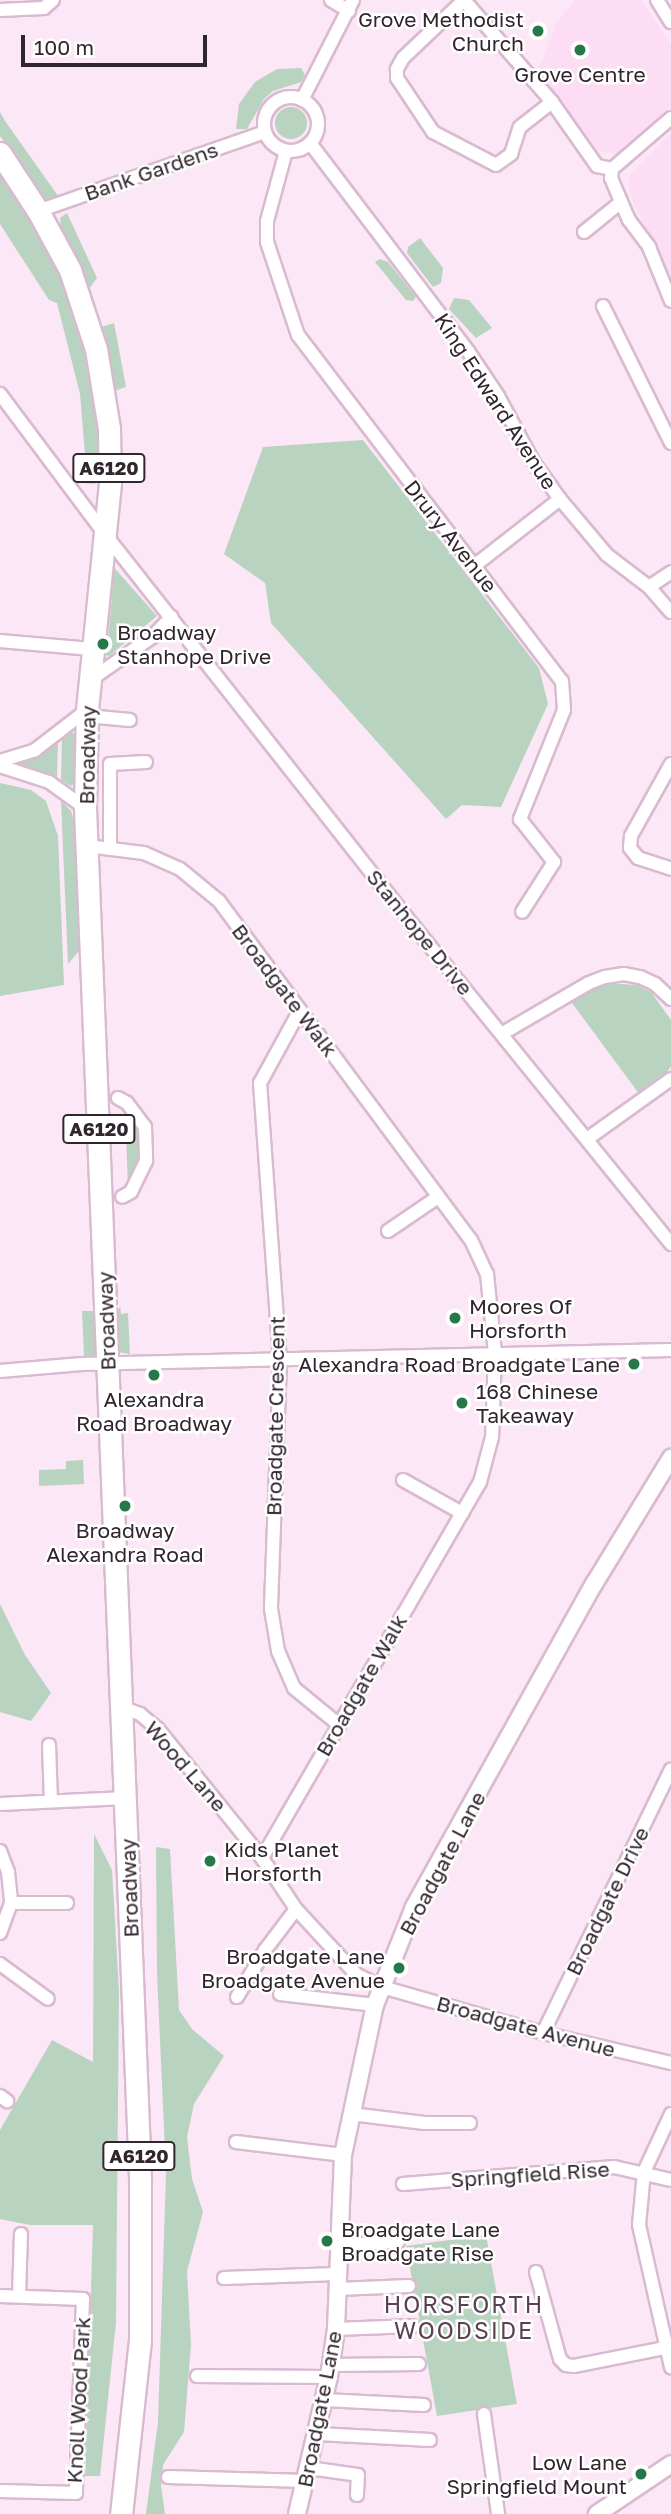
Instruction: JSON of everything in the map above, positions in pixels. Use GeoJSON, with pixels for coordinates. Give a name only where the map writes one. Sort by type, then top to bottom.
{"type":"FeatureCollection","features":[{"type":"Feature","properties":{"kind":"highway","name":"Broadway"},"geometry":{"type":"LineString","coordinates":[[0,153],[38,211],[70,270],[96,349],[109,428],[110,483],[87,713],[85,808],[137,2077],[140,2340],[121,2514]]}},
{"type":"Feature","properties":{"kind":"street"},"geometry":{"type":"LineString","coordinates":[[0,10],[44,8],[53,0]]}},
{"type":"Feature","properties":{"kind":"street"},"geometry":{"type":"LineString","coordinates":[[302,100],[351,5],[331,0]]}},
{"type":"Feature","properties":{"kind":"street"},"geometry":{"type":"LineString","coordinates":[[552,102],[520,127],[511,153],[496,164],[433,132],[397,78],[397,69],[403,58],[464,0],[552,102],[597,166],[612,169]]}},
{"type":"Feature","properties":{"kind":"street"},"geometry":{"type":"LineString","coordinates":[[657,0],[671,22]]}},
{"type":"Feature","properties":{"kind":"street"},"geometry":{"type":"LineString","coordinates":[[293,97],[309,104],[317,119],[317,128],[310,143],[303,148],[286,151],[273,144],[265,132],[266,115],[276,102],[293,97]]}},
{"type":"Feature","properties":{"kind":"street"},"geometry":{"type":"LineString","coordinates":[[671,118],[612,169],[611,178],[629,220],[649,247],[671,301]]}},
{"type":"Feature","properties":{"kind":"street","name":"Bank Gardens"},"geometry":{"type":"LineString","coordinates":[[38,211],[265,132]]}},
{"type":"Feature","properties":{"kind":"street","name":"King Edward Avenue"},"geometry":{"type":"LineString","coordinates":[[310,143],[468,351],[498,396],[534,463],[560,499],[607,555],[649,587],[671,612]]}},
{"type":"Feature","properties":{"kind":"street","name":"Drury Avenue"},"geometry":{"type":"LineString","coordinates":[[286,151],[267,221],[267,242],[298,335],[562,681],[564,710],[520,820],[554,862],[522,912]]}},
{"type":"Feature","properties":{"kind":"street"},"geometry":{"type":"LineString","coordinates":[[584,232],[621,202]]}},
{"type":"Feature","properties":{"kind":"street"},"geometry":{"type":"LineString","coordinates":[[603,306],[671,443]]}},
{"type":"Feature","properties":{"kind":"street","name":"Stanhope Drive"},"geometry":{"type":"LineString","coordinates":[[0,394],[104,533],[412,924],[503,1033],[671,1244]]}},
{"type":"Feature","properties":{"kind":"street"},"geometry":{"type":"LineString","coordinates":[[474,566],[560,499]]}},
{"type":"Feature","properties":{"kind":"street"},"geometry":{"type":"LineString","coordinates":[[649,587],[671,572]]}},
{"type":"Feature","properties":{"kind":"street"},"geometry":{"type":"LineString","coordinates":[[90,680],[152,637],[171,617]]}},
{"type":"Feature","properties":{"kind":"street"},"geometry":{"type":"LineString","coordinates":[[0,641],[92,649]]}},
{"type":"Feature","properties":{"kind":"street"},"geometry":{"type":"LineString","coordinates":[[0,763],[35,750],[87,713],[130,720]]}},
{"type":"Feature","properties":{"kind":"street"},"geometry":{"type":"LineString","coordinates":[[86,764],[146,762]]}},
{"type":"Feature","properties":{"kind":"street"},"geometry":{"type":"LineString","coordinates":[[0,763],[49,782],[85,808]]}},
{"type":"Feature","properties":{"kind":"street"},"geometry":{"type":"LineString","coordinates":[[110,764],[110,849]]}},
{"type":"Feature","properties":{"kind":"street"},"geometry":{"type":"LineString","coordinates":[[671,764],[631,836],[630,848],[638,858],[671,869]]}},
{"type":"Feature","properties":{"kind":"street","name":"Broadgate Walk"},"geometry":{"type":"LineString","coordinates":[[87,846],[144,853],[180,869],[219,901],[471,1240],[487,1274],[495,1353],[492,1437],[480,1482],[262,1858]]}},
{"type":"Feature","properties":{"kind":"street"},"geometry":{"type":"LineString","coordinates":[[503,1033],[589,983],[605,977],[624,974],[640,977],[654,984],[671,999]]}},
{"type":"Feature","properties":{"kind":"street","name":"Broadgate Crescent"},"geometry":{"type":"LineString","coordinates":[[300,1010],[260,1083],[280,1361],[271,1609],[278,1651],[294,1688],[338,1724]]}},
{"type":"Feature","properties":{"kind":"street"},"geometry":{"type":"LineString","coordinates":[[587,1139],[671,1079]]}},
{"type":"Feature","properties":{"kind":"street"},"geometry":{"type":"LineString","coordinates":[[118,1098],[127,1103],[145,1127],[146,1161],[131,1192],[122,1198]]}},
{"type":"Feature","properties":{"kind":"street"},"geometry":{"type":"LineString","coordinates":[[388,1231],[438,1197]]}},
{"type":"Feature","properties":{"kind":"street"},"geometry":{"type":"LineString","coordinates":[[0,1371],[108,1365],[671,1350]]}},
{"type":"Feature","properties":{"kind":"street","name":"Broadgate Lane"},"geometry":{"type":"LineString","coordinates":[[297,2514],[318,2434],[330,2371],[336,2329],[343,2155],[375,2005],[414,1907],[594,1584],[671,1458]]}},
{"type":"Feature","properties":{"kind":"street"},"geometry":{"type":"LineString","coordinates":[[402,1480],[462,1513]]}},
{"type":"Feature","properties":{"kind":"street","name":"Wood Lane"},"geometry":{"type":"LineString","coordinates":[[122,1708],[140,1714],[158,1729],[262,1858],[296,1909],[357,1975],[382,1987]]}},
{"type":"Feature","properties":{"kind":"street"},"geometry":{"type":"LineString","coordinates":[[49,1745],[51,1801]]}},
{"type":"Feature","properties":{"kind":"street","name":"Broadgate Drive"},"geometry":{"type":"LineString","coordinates":[[543,2033],[671,1769]]}},
{"type":"Feature","properties":{"kind":"street"},"geometry":{"type":"LineString","coordinates":[[0,1805],[125,1798]]}},
{"type":"Feature","properties":{"kind":"street"},"geometry":{"type":"LineString","coordinates":[[0,1851],[8,1872],[11,1903],[0,1933]]}},
{"type":"Feature","properties":{"kind":"street"},"geometry":{"type":"LineString","coordinates":[[11,1903],[67,1903]]}},
{"type":"Feature","properties":{"kind":"street"},"geometry":{"type":"LineString","coordinates":[[237,1997],[265,1950],[296,1909]]}},
{"type":"Feature","properties":{"kind":"street"},"geometry":{"type":"LineString","coordinates":[[0,1964],[48,1999]]}},
{"type":"Feature","properties":{"kind":"street","name":"Broadgate Avenue"},"geometry":{"type":"LineString","coordinates":[[382,1987],[543,2033],[671,2063]]}},
{"type":"Feature","properties":{"kind":"street"},"geometry":{"type":"LineString","coordinates":[[279,1994],[375,2005]]}},
{"type":"Feature","properties":{"kind":"street"},"geometry":{"type":"LineString","coordinates":[[351,2114],[424,2123],[470,2123]]}},
{"type":"Feature","properties":{"kind":"street"},"geometry":{"type":"LineString","coordinates":[[671,2114],[650,2174],[639,2225],[671,2367]]}},
{"type":"Feature","properties":{"kind":"street"},"geometry":{"type":"LineString","coordinates":[[236,2142],[343,2155]]}},
{"type":"Feature","properties":{"kind":"street","name":"Springfield Rise"},"geometry":{"type":"LineString","coordinates":[[402,2184],[614,2167],[671,2180]]}},
{"type":"Feature","properties":{"kind":"street"},"geometry":{"type":"LineString","coordinates":[[19,2296],[21,2234]]}},
{"type":"Feature","properties":{"kind":"street"},"geometry":{"type":"LineString","coordinates":[[338,2245],[398,2242]]}},
{"type":"Feature","properties":{"kind":"street"},"geometry":{"type":"LineString","coordinates":[[536,2272],[560,2360],[566,2365],[574,2366],[665,2348]]}},
{"type":"Feature","properties":{"kind":"street"},"geometry":{"type":"LineString","coordinates":[[224,2278],[409,2286]]}},
{"type":"Feature","properties":{"kind":"street","name":"Knoll Wood Park"},"geometry":{"type":"LineString","coordinates":[[0,2296],[83,2299],[76,2493],[0,2491]]}},
{"type":"Feature","properties":{"kind":"street"},"geometry":{"type":"LineString","coordinates":[[336,2329],[413,2326]]}},
{"type":"Feature","properties":{"kind":"street"},"geometry":{"type":"LineString","coordinates":[[197,2376],[330,2371],[419,2364]]}},
{"type":"Feature","properties":{"kind":"street"},"geometry":{"type":"LineString","coordinates":[[324,2400],[424,2406]]}},
{"type":"Feature","properties":{"kind":"street"},"geometry":{"type":"LineString","coordinates":[[484,2414],[498,2514]]}},
{"type":"Feature","properties":{"kind":"street"},"geometry":{"type":"LineString","coordinates":[[318,2434],[430,2440]]}},
{"type":"Feature","properties":{"kind":"street"},"geometry":{"type":"LineString","coordinates":[[597,2514],[671,2464]]}},
{"type":"Feature","properties":{"kind":"street"},"geometry":{"type":"LineString","coordinates":[[168,2477],[358,2475],[357,2495]]}},
{"type":"Feature","properties":{"kind":"shaded area"},"geometry":{"type":"Polygon","coordinates":[[[576,0],[642,0],[671,45],[671,105],[619,154],[597,151],[535,70],[542,62],[556,22],[576,0]]]}},
{"type":"Feature","properties":{"kind":"shaded area"},"geometry":{"type":"Polygon","coordinates":[[[671,133],[671,279],[634,204],[628,183],[630,174],[671,133]]]}},
{"type":"Feature","properties":{"kind":"green space"},"geometry":{"type":"Polygon","coordinates":[[[301,68],[305,75],[301,82],[273,91],[264,99],[247,129],[236,129],[239,104],[255,82],[277,69],[301,68]]]}},
{"type":"Feature","properties":{"kind":"green space"},"geometry":{"type":"Polygon","coordinates":[[[291,107],[302,112],[307,123],[302,134],[291,139],[280,134],[275,123],[280,112],[291,107]]]}},
{"type":"Feature","properties":{"kind":"green space"},"geometry":{"type":"Polygon","coordinates":[[[0,112],[61,200],[48,203],[44,199],[0,136],[0,112]]]}},
{"type":"Feature","properties":{"kind":"green space"},"geometry":{"type":"Polygon","coordinates":[[[0,169],[56,262],[82,329],[101,437],[99,477],[95,484],[83,483],[85,454],[80,394],[57,303],[49,300],[0,224],[0,169]]]}},
{"type":"Feature","properties":{"kind":"green space"},"geometry":{"type":"Polygon","coordinates":[[[67,213],[97,278],[89,289],[61,228],[60,218],[67,213]]]}},
{"type":"Feature","properties":{"kind":"green space"},"geometry":{"type":"Polygon","coordinates":[[[420,238],[443,268],[441,283],[433,287],[407,253],[408,247],[420,238]]]}},
{"type":"Feature","properties":{"kind":"green space"},"geometry":{"type":"Polygon","coordinates":[[[380,259],[388,262],[416,297],[413,301],[406,300],[375,262],[380,259]]]}},
{"type":"Feature","properties":{"kind":"green space"},"geometry":{"type":"Polygon","coordinates":[[[454,298],[469,300],[492,328],[476,338],[449,309],[454,298]]]}},
{"type":"Feature","properties":{"kind":"green space"},"geometry":{"type":"Polygon","coordinates":[[[114,323],[126,387],[114,391],[101,327],[114,323]]]}},
{"type":"Feature","properties":{"kind":"green space"},"geometry":{"type":"Polygon","coordinates":[[[363,440],[539,668],[548,704],[501,807],[462,805],[446,819],[271,623],[265,583],[224,554],[263,447],[363,440]]]}},
{"type":"Feature","properties":{"kind":"green space"},"geometry":{"type":"Polygon","coordinates":[[[110,563],[157,616],[109,656],[104,655],[102,649],[107,649],[112,597],[107,594],[110,563]]]}},
{"type":"Feature","properties":{"kind":"green space"},"geometry":{"type":"Polygon","coordinates":[[[72,731],[76,739],[75,783],[71,786],[61,780],[62,736],[72,731]]]}},
{"type":"Feature","properties":{"kind":"green space"},"geometry":{"type":"Polygon","coordinates":[[[58,739],[57,777],[19,764],[20,759],[58,739]]]}},
{"type":"Feature","properties":{"kind":"green space"},"geometry":{"type":"Polygon","coordinates":[[[0,783],[31,790],[46,801],[58,836],[64,985],[0,996],[0,783]]]}},
{"type":"Feature","properties":{"kind":"green space"},"geometry":{"type":"Polygon","coordinates":[[[61,801],[71,811],[78,835],[80,950],[68,964],[61,801]]]}},
{"type":"Feature","properties":{"kind":"green space"},"geometry":{"type":"Polygon","coordinates":[[[607,983],[637,985],[651,992],[671,1020],[671,1066],[664,1077],[640,1095],[569,999],[607,983]]]}},
{"type":"Feature","properties":{"kind":"green space"},"geometry":{"type":"Polygon","coordinates":[[[125,1105],[143,1130],[138,1149],[144,1156],[128,1188],[125,1105]]]}},
{"type":"Feature","properties":{"kind":"green space"},"geometry":{"type":"Polygon","coordinates":[[[120,1306],[121,1314],[128,1313],[130,1354],[117,1352],[116,1319],[120,1306]]]}},
{"type":"Feature","properties":{"kind":"green space"},"geometry":{"type":"Polygon","coordinates":[[[82,1311],[94,1311],[97,1317],[98,1351],[95,1355],[84,1356],[82,1311]]]}},
{"type":"Feature","properties":{"kind":"green space"},"geometry":{"type":"Polygon","coordinates":[[[83,1460],[84,1484],[39,1486],[39,1470],[66,1469],[66,1461],[83,1460]]]}},
{"type":"Feature","properties":{"kind":"green space"},"geometry":{"type":"Polygon","coordinates":[[[0,1604],[25,1655],[51,1693],[31,1721],[0,1712],[0,1604]]]}},
{"type":"Feature","properties":{"kind":"green space"},"geometry":{"type":"Polygon","coordinates":[[[94,1834],[112,1870],[119,1991],[116,2322],[100,2476],[85,2476],[93,2225],[30,2225],[0,2219],[0,2130],[52,2040],[93,2062],[94,1834]]]}},
{"type":"Feature","properties":{"kind":"green space"},"geometry":{"type":"Polygon","coordinates":[[[156,1847],[170,1849],[179,2010],[192,2029],[224,2056],[194,2104],[187,2137],[192,2179],[203,2212],[187,2271],[191,2345],[184,2432],[163,2465],[161,2486],[165,2514],[146,2514],[158,2422],[166,2173],[157,1973],[156,1847]]]}},
{"type":"Feature","properties":{"kind":"green space"},"geometry":{"type":"Polygon","coordinates":[[[486,2235],[517,2404],[437,2416],[406,2246],[486,2235]]]}},
{"type":"Feature","properties":{"kind":"place","name":"Grove Methodist Church"},"geometry":{"type":"Point","coordinates":[538,31]}},
{"type":"Feature","properties":{"kind":"place","name":"Grove Centre"},"geometry":{"type":"Point","coordinates":[580,50]}},
{"type":"Feature","properties":{"kind":"place","name":"Broadway Stanhope Drive"},"geometry":{"type":"Point","coordinates":[103,644]}},
{"type":"Feature","properties":{"kind":"place","name":"Moores Of Horsforth"},"geometry":{"type":"Point","coordinates":[455,1318]}},
{"type":"Feature","properties":{"kind":"place","name":"Alexandra Road Broadgate Lane"},"geometry":{"type":"Point","coordinates":[634,1364]}},
{"type":"Feature","properties":{"kind":"place","name":"Alexandra Road Broadway"},"geometry":{"type":"Point","coordinates":[154,1375]}},
{"type":"Feature","properties":{"kind":"place","name":"168 Chinese Takeaway"},"geometry":{"type":"Point","coordinates":[462,1403]}},
{"type":"Feature","properties":{"kind":"place","name":"Broadway Alexandra Road"},"geometry":{"type":"Point","coordinates":[125,1506]}},
{"type":"Feature","properties":{"kind":"place","name":"Kids Planet Horsforth"},"geometry":{"type":"Point","coordinates":[210,1861]}},
{"type":"Feature","properties":{"kind":"place","name":"Broadgate Lane Broadgate Avenue"},"geometry":{"type":"Point","coordinates":[399,1968]}},
{"type":"Feature","properties":{"kind":"place","name":"Broadgate Lane Broadgate Rise"},"geometry":{"type":"Point","coordinates":[327,2241]}},
{"type":"Feature","properties":{"kind":"place","name":"Low Lane Springfield Mount"},"geometry":{"type":"Point","coordinates":[641,2474]}},
{"type":"Feature","properties":{"kind":"district","name":"HORSFORTH WOODSIDE"},"geometry":{"type":"Point","coordinates":[464,2317]}}]}
